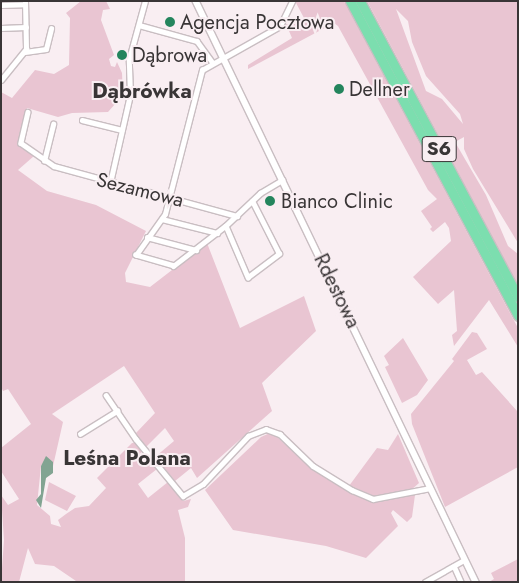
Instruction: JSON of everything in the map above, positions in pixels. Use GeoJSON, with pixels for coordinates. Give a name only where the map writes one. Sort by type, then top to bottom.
{"type":"FeatureCollection","features":[{"type":"Feature","properties":{"kind":"highway","name":"S6"},"geometry":{"type":"LineString","coordinates":[[350,1],[518,316]]}},
{"type":"Feature","properties":{"kind":"highway","name":"S6"},"geometry":{"type":"LineString","coordinates":[[360,1],[518,297]]}},
{"type":"Feature","properties":{"kind":"street"},"geometry":{"type":"LineString","coordinates":[[110,183],[130,93],[129,59],[145,1]]}},
{"type":"Feature","properties":{"kind":"street","name":"Rdestowa"},"geometry":{"type":"LineString","coordinates":[[196,1],[408,435],[430,488],[476,582]]}},
{"type":"Feature","properties":{"kind":"street"},"geometry":{"type":"LineString","coordinates":[[283,180],[252,201],[226,226],[174,266],[140,258],[137,253],[162,219],[170,197],[201,74],[212,63],[280,26],[292,1]]}},
{"type":"Feature","properties":{"kind":"street"},"geometry":{"type":"LineString","coordinates":[[1,5],[25,3],[26,27],[24,52],[1,80]]}},
{"type":"Feature","properties":{"kind":"street"},"geometry":{"type":"LineString","coordinates":[[139,25],[197,41],[212,63]]}},
{"type":"Feature","properties":{"kind":"street"},"geometry":{"type":"LineString","coordinates":[[1,28],[26,27]]}},
{"type":"Feature","properties":{"kind":"street"},"geometry":{"type":"LineString","coordinates":[[24,52],[46,50],[51,29]]}},
{"type":"Feature","properties":{"kind":"street","name":"Sezamowa"},"geometry":{"type":"LineString","coordinates":[[28,112],[21,143],[44,161],[73,174],[170,197],[237,216]]}},
{"type":"Feature","properties":{"kind":"street"},"geometry":{"type":"LineString","coordinates":[[82,120],[122,130]]}},
{"type":"Feature","properties":{"kind":"street"},"geometry":{"type":"LineString","coordinates":[[44,161],[53,124]]}},
{"type":"Feature","properties":{"kind":"street"},"geometry":{"type":"LineString","coordinates":[[226,226],[248,277],[279,254],[252,201]]}},
{"type":"Feature","properties":{"kind":"street"},"geometry":{"type":"LineString","coordinates":[[162,219],[217,233]]}},
{"type":"Feature","properties":{"kind":"street"},"geometry":{"type":"LineString","coordinates":[[147,237],[196,250]]}},
{"type":"Feature","properties":{"kind":"street"},"geometry":{"type":"LineString","coordinates":[[106,395],[183,496],[203,484],[248,436],[266,430],[280,434],[313,466],[352,490],[373,499],[430,488]]}},
{"type":"Feature","properties":{"kind":"street"},"geometry":{"type":"LineString","coordinates":[[80,434],[117,411]]}},
{"type":"Feature","properties":{"kind":"street"},"geometry":{"type":"LineString","coordinates":[[425,582],[464,560]]}},
{"type":"Feature","properties":{"kind":"street"},"geometry":{"type":"LineString","coordinates":[[454,566],[461,582]]}},
{"type":"Feature","properties":{"kind":"shaded area"},"geometry":{"type":"Polygon","coordinates":[[[81,1],[106,1],[110,9],[103,10],[101,20],[114,55],[109,59],[111,66],[115,67],[117,62],[122,73],[123,95],[108,112],[72,113],[58,117],[27,108],[20,144],[34,156],[18,170],[47,191],[96,205],[146,231],[125,273],[126,282],[150,287],[207,243],[240,328],[304,296],[316,331],[262,383],[272,411],[197,478],[191,468],[175,481],[155,457],[174,441],[165,428],[146,447],[136,433],[155,413],[124,366],[52,414],[63,422],[53,466],[52,462],[46,459],[41,466],[37,505],[50,516],[51,524],[61,527],[58,520],[66,514],[75,508],[89,506],[106,488],[97,478],[132,443],[136,443],[142,451],[139,455],[145,454],[157,469],[138,484],[148,498],[168,482],[183,501],[191,499],[188,507],[178,510],[185,538],[185,582],[76,581],[54,566],[35,564],[28,548],[19,582],[1,582],[4,540],[1,495],[8,505],[19,499],[1,471],[1,448],[31,424],[8,389],[3,391],[1,387],[1,92],[12,98],[35,70],[54,74],[69,65],[70,18],[66,13],[81,1]]]}},
{"type":"Feature","properties":{"kind":"shaded area"},"geometry":{"type":"Polygon","coordinates":[[[295,1],[344,1],[518,328],[518,347],[489,300],[454,346],[452,335],[457,331],[454,290],[438,304],[413,277],[451,241],[449,228],[445,222],[433,232],[430,229],[432,227],[421,211],[437,199],[428,190],[338,26],[334,23],[248,69],[248,65],[292,38],[286,24],[295,24],[304,18],[295,1]]]}},
{"type":"Feature","properties":{"kind":"shaded area"},"geometry":{"type":"Polygon","coordinates":[[[367,1],[518,1],[518,243],[473,169],[464,149],[464,137],[455,142],[486,195],[508,246],[518,254],[518,285],[367,1]],[[396,9],[426,91],[442,99],[463,124],[460,114],[426,76],[412,42],[408,21],[396,9]]]}},
{"type":"Feature","properties":{"kind":"shaded area"},"geometry":{"type":"Polygon","coordinates":[[[472,332],[477,333],[487,349],[467,360],[476,375],[482,372],[518,412],[518,467],[445,507],[412,424],[411,414],[454,361],[452,359],[472,332]]]}},
{"type":"Feature","properties":{"kind":"shaded area"},"geometry":{"type":"Polygon","coordinates":[[[403,338],[428,380],[417,395],[402,403],[385,367],[389,365],[384,356],[403,338]]]}},
{"type":"Feature","properties":{"kind":"shaded area"},"geometry":{"type":"Polygon","coordinates":[[[272,432],[310,468],[346,490],[377,448],[388,450],[398,434],[419,483],[410,491],[415,495],[412,517],[407,522],[393,510],[391,513],[398,526],[366,558],[326,546],[233,530],[205,490],[261,437],[272,432]]]}},
{"type":"Feature","properties":{"kind":"shaded area"},"geometry":{"type":"Polygon","coordinates":[[[46,456],[53,462],[53,473],[46,478],[41,508],[36,500],[41,494],[41,466],[46,456]]]}},
{"type":"Feature","properties":{"kind":"shaded area"},"geometry":{"type":"Polygon","coordinates":[[[49,482],[76,496],[67,511],[45,500],[49,482]]]}},
{"type":"Feature","properties":{"kind":"shaded area"},"geometry":{"type":"Polygon","coordinates":[[[518,559],[518,582],[489,582],[494,579],[491,573],[518,559]]]}},
{"type":"Feature","properties":{"kind":"place","name":"Agencja Pocztowa"},"geometry":{"type":"Point","coordinates":[170,22]}},
{"type":"Feature","properties":{"kind":"place","name":"Dąbrowa"},"geometry":{"type":"Point","coordinates":[122,55]}},
{"type":"Feature","properties":{"kind":"place","name":"Dellner"},"geometry":{"type":"Point","coordinates":[339,89]}},
{"type":"Feature","properties":{"kind":"place","name":"Bianco Clinic"},"geometry":{"type":"Point","coordinates":[270,201]}},
{"type":"Feature","properties":{"kind":"district","name":"Dąbrówka"},"geometry":{"type":"Point","coordinates":[142,91]}},
{"type":"Feature","properties":{"kind":"district","name":"Leśna Polana"},"geometry":{"type":"Point","coordinates":[127,458]}}]}
